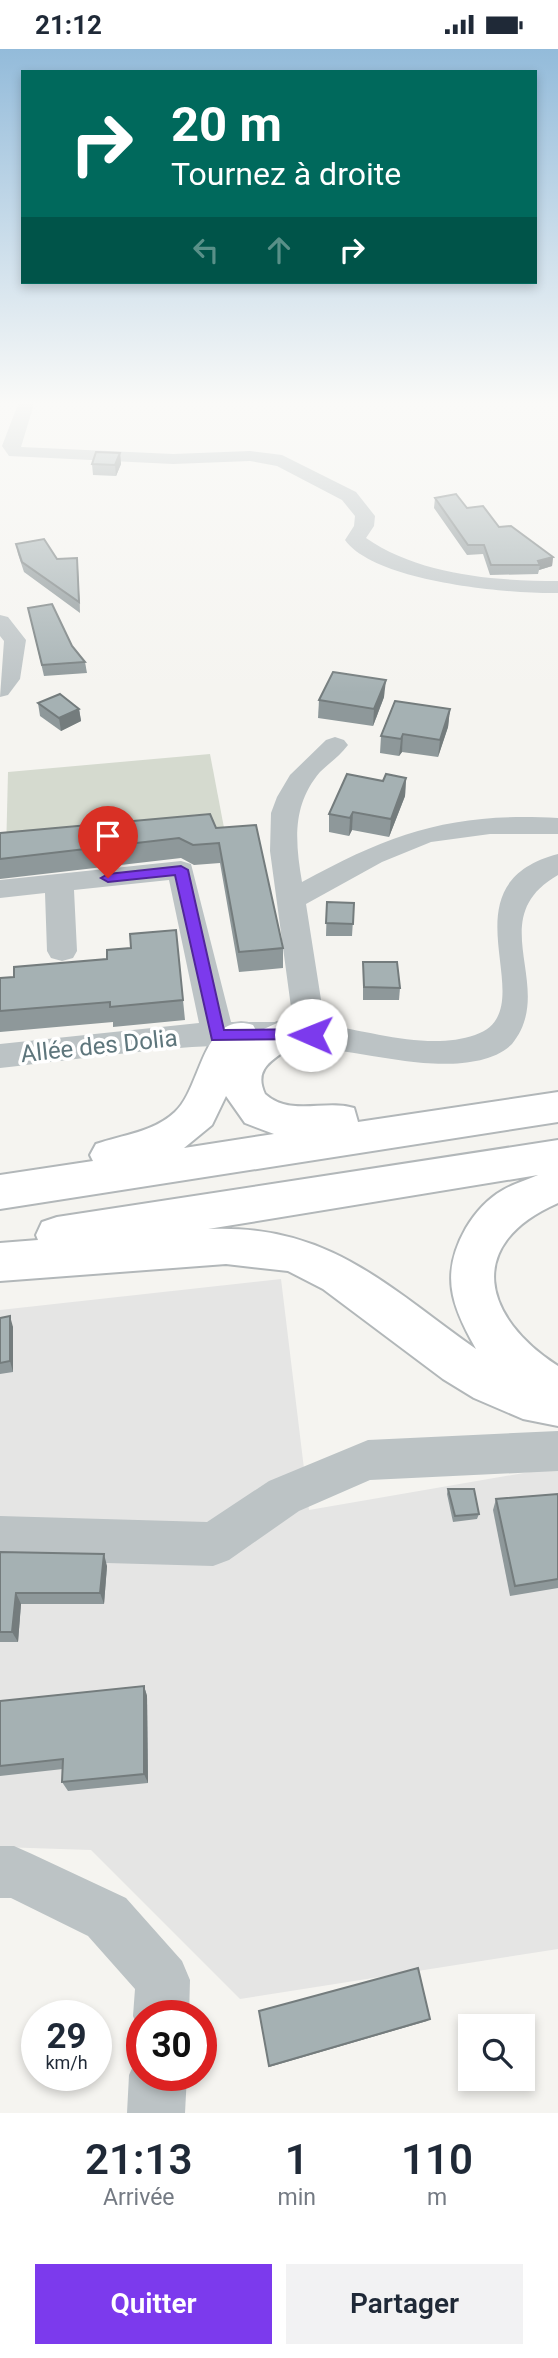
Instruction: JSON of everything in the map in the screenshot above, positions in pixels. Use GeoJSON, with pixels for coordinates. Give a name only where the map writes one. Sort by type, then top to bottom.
{"type":"FeatureCollection","features":[{"type":"Feature","properties":{"kind":"highway"},"geometry":{"type":"LineString","coordinates":[[298,1034],[255,1051],[246,1063],[241,1079],[244,1097],[255,1110],[268,1117],[304,1122],[558,1105]]}},
{"type":"Feature","properties":{"kind":"highway"},"geometry":{"type":"LineString","coordinates":[[0,1179],[131,1150],[179,1132],[195,1118],[205,1102],[214,1069],[229,1035]]}},
{"type":"Feature","properties":{"kind":"highway"},"geometry":{"type":"LineString","coordinates":[[0,1192],[558,1105]]}},
{"type":"Feature","properties":{"kind":"highway"},"geometry":{"type":"LineString","coordinates":[[0,1244],[558,1156]]}},
{"type":"Feature","properties":{"kind":"highway"},"geometry":{"type":"LineString","coordinates":[[558,1185],[523,1197],[501,1212],[486,1231],[477,1251],[473,1297],[480,1320],[494,1343],[513,1364],[558,1392]]}},
{"type":"Feature","properties":{"kind":"highway"},"geometry":{"type":"LineString","coordinates":[[0,1262],[250,1247],[304,1257],[351,1282],[450,1356],[506,1389],[530,1399],[558,1404]]}},
{"type":"Feature","properties":{"kind":"street"},"geometry":{"type":"LineString","coordinates":[[352,500],[365,516],[364,526],[355,540],[375,554],[484,585],[558,587]]}},
{"type":"Feature","properties":{"kind":"street"},"geometry":{"type":"LineString","coordinates":[[0,622],[15,640],[8,680],[0,690]]}},
{"type":"Feature","properties":{"kind":"street"},"geometry":{"type":"LineString","coordinates":[[298,1034],[291,900],[282,846],[285,806],[296,783],[335,745]]}},
{"type":"Feature","properties":{"kind":"street"},"geometry":{"type":"LineString","coordinates":[[291,900],[401,843],[423,836],[482,826],[558,826]]}},
{"type":"Feature","properties":{"kind":"street","name":"Allée des Dolia"},"geometry":{"type":"LineString","coordinates":[[0,1056],[229,1035],[298,1034],[449,1052],[468,1050],[501,1037],[516,1023],[526,1002],[526,979],[512,927],[516,899],[524,884],[540,870],[558,863]]}},
{"type":"Feature","properties":{"kind":"street"},"geometry":{"type":"LineString","coordinates":[[0,889],[181,870],[229,1035]]}},
{"type":"Feature","properties":{"kind":"street"},"geometry":{"type":"LineString","coordinates":[[59,883],[62,951]]}},
{"type":"Feature","properties":{"kind":"street"},"geometry":{"type":"LineString","coordinates":[[0,1538],[213,1544],[284,1496],[369,1460],[558,1451]]}},
{"type":"Feature","properties":{"kind":"street"},"geometry":{"type":"LineString","coordinates":[[0,1872],[14,1872],[107,1917],[163,1980],[162,2000]]}},
{"type":"Feature","properties":{"kind":"street"},"geometry":{"type":"LineString","coordinates":[[156,2113],[157,2091]]}},
{"type":"Feature","properties":{"kind":"shaded area"},"geometry":{"type":"Polygon","coordinates":[[[210,754],[225,833],[6,853],[8,772],[210,754]]]}},
{"type":"Feature","properties":{"kind":"shaded area"},"geometry":{"type":"Polygon","coordinates":[[[281,1279],[309,1510],[558,1467],[558,1949],[240,1999],[91,1850],[0,1847],[0,1310],[281,1279]]]}},
{"type":"Feature","properties":{"kind":"building"},"geometry":{"type":"Polygon","coordinates":[[[437,500],[461,500],[467,508],[483,506],[499,527],[511,526],[553,557],[538,561],[540,565],[491,565],[484,545],[468,545],[437,500]]]}},
{"type":"Feature","properties":{"kind":"building"},"geometry":{"type":"Polygon","coordinates":[[[44,539],[57,559],[77,558],[79,602],[22,562],[16,544],[44,539]]]}},
{"type":"Feature","properties":{"kind":"building"},"geometry":{"type":"Polygon","coordinates":[[[52,604],[72,646],[85,662],[42,665],[28,608],[52,604]]]}},
{"type":"Feature","properties":{"kind":"building"},"geometry":{"type":"Polygon","coordinates":[[[333,672],[386,680],[374,709],[319,700],[333,672]]]}},
{"type":"Feature","properties":{"kind":"building"},"geometry":{"type":"Polygon","coordinates":[[[60,694],[79,709],[59,718],[38,703],[60,694]]]}},
{"type":"Feature","properties":{"kind":"building"},"geometry":{"type":"Polygon","coordinates":[[[395,701],[450,709],[440,740],[403,734],[401,739],[381,736],[395,701]]]}},
{"type":"Feature","properties":{"kind":"building"},"geometry":{"type":"Polygon","coordinates":[[[347,774],[383,781],[386,774],[406,778],[391,819],[353,812],[350,818],[329,814],[347,774]]]}},
{"type":"Feature","properties":{"kind":"building"},"geometry":{"type":"Polygon","coordinates":[[[210,814],[216,828],[256,825],[283,948],[239,952],[219,843],[193,845],[179,838],[0,859],[0,833],[210,814]]]}},
{"type":"Feature","properties":{"kind":"building"},"geometry":{"type":"Polygon","coordinates":[[[327,902],[354,903],[353,924],[326,923],[327,902]]]}},
{"type":"Feature","properties":{"kind":"building"},"geometry":{"type":"Polygon","coordinates":[[[176,930],[183,1000],[110,1007],[110,1002],[0,1011],[0,978],[14,977],[14,967],[107,959],[107,950],[131,948],[130,934],[176,930]]]}},
{"type":"Feature","properties":{"kind":"building"},"geometry":{"type":"Polygon","coordinates":[[[363,962],[397,962],[400,988],[364,987],[363,962]]]}},
{"type":"Feature","properties":{"kind":"building"},"geometry":{"type":"Polygon","coordinates":[[[10,1316],[10,1361],[0,1363],[0,1318],[10,1316]]]}},
{"type":"Feature","properties":{"kind":"building"},"geometry":{"type":"Polygon","coordinates":[[[448,1489],[474,1489],[479,1514],[455,1516],[448,1489]]]}},
{"type":"Feature","properties":{"kind":"building"},"geometry":{"type":"Polygon","coordinates":[[[558,1494],[558,1579],[515,1586],[496,1499],[558,1494]]]}},
{"type":"Feature","properties":{"kind":"building"},"geometry":{"type":"Polygon","coordinates":[[[0,1552],[104,1554],[100,1593],[16,1593],[12,1632],[0,1632],[0,1552]]]}},
{"type":"Feature","properties":{"kind":"building"},"geometry":{"type":"Polygon","coordinates":[[[144,1686],[144,1774],[62,1782],[63,1759],[0,1766],[0,1701],[144,1686]]]}},
{"type":"Feature","properties":{"kind":"building"},"geometry":{"type":"Polygon","coordinates":[[[418,1968],[430,2019],[269,2066],[259,2011],[418,1968]]]}},
{"type":"Feature","properties":{"kind":"route"},"geometry":{"type":"LineString","coordinates":[[108,878],[181,870],[218,1036],[311,1035]]}}]}
